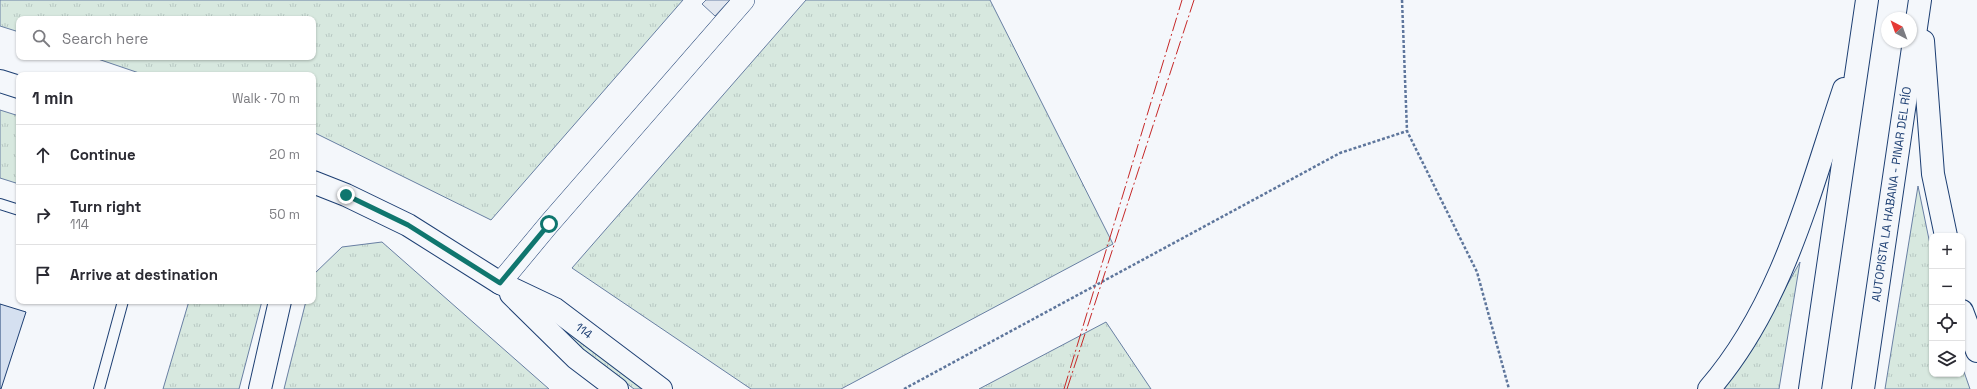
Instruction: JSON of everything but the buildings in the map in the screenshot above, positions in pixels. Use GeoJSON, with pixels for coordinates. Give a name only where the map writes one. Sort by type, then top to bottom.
{"type":"FeatureCollection","features":[{"type":"Feature","properties":{"kind":"main road"},"geometry":{"type":"LineString","coordinates":[[1810,389],[1867,0]]}},
{"type":"Feature","properties":{"kind":"main road"},"geometry":{"type":"LineString","coordinates":[[1920,0],[1933,174],[1945,233]]}},
{"type":"Feature","properties":{"kind":"main road","name":"AUTOPISTA LA HABANA - PINAR DEL RÍO"},"geometry":{"type":"LineString","coordinates":[[1863,389],[1920,0]]}},
{"type":"Feature","properties":{"kind":"main road"},"geometry":{"type":"LineString","coordinates":[[1709,389],[1738,352],[1765,306],[1789,251],[1862,37]]}},
{"type":"Feature","properties":{"kind":"main road"},"geometry":{"type":"LineString","coordinates":[[0,81],[16,86]]}},
{"type":"Feature","properties":{"kind":"main road","name":"114"},"geometry":{"type":"LineString","coordinates":[[316,183],[346,195],[408,225],[500,283],[555,309],[661,389]]}},
{"type":"Feature","properties":{"kind":"main road","name":"114"},"geometry":{"type":"LineString","coordinates":[[500,283],[576,358],[617,389]]}},
{"type":"Feature","properties":{"kind":"main road"},"geometry":{"type":"LineString","coordinates":[[260,389],[279,304]]}},
{"type":"Feature","properties":{"kind":"main road"},"geometry":{"type":"LineString","coordinates":[[1965,320],[1977,351]]}},
{"type":"Feature","properties":{"kind":"main road"},"geometry":{"type":"LineString","coordinates":[[576,358],[612,389]]}},
{"type":"Feature","properties":{"kind":"street"},"geometry":{"type":"LineString","coordinates":[[500,283],[549,224],[744,0]]}},
{"type":"Feature","properties":{"kind":"lane"},"geometry":{"type":"LineString","coordinates":[[0,204],[16,209]]}},
{"type":"Feature","properties":{"kind":"lane"},"geometry":{"type":"LineString","coordinates":[[99,389],[122,304]]}},
{"type":"Feature","properties":{"kind":"path"},"geometry":{"type":"LineString","coordinates":[[1402,0],[1407,131],[1477,272],[1509,389]]}},
{"type":"Feature","properties":{"kind":"path"},"geometry":{"type":"LineString","coordinates":[[904,389],[1340,153],[1407,131]]}},
{"type":"Feature","properties":{"kind":"green space"},"geometry":{"type":"Polygon","coordinates":[[[0,0],[683,0],[491,220],[316,133],[316,72],[136,72],[101,60],[316,60],[316,16],[16,16],[16,31],[0,26],[0,0]]]}},
{"type":"Feature","properties":{"kind":"green space"},"geometry":{"type":"Polygon","coordinates":[[[806,0],[990,0],[1113,244],[841,389],[751,389],[572,268],[806,0]]]}},
{"type":"Feature","properties":{"kind":"green space"},"geometry":{"type":"Polygon","coordinates":[[[0,110],[16,115],[16,183],[0,178],[0,110]]]}},
{"type":"Feature","properties":{"kind":"green space"},"geometry":{"type":"Polygon","coordinates":[[[1918,186],[1929,239],[1929,377],[1965,377],[1965,375],[1970,389],[1885,389],[1918,186]]]}},
{"type":"Feature","properties":{"kind":"green space"},"geometry":{"type":"Polygon","coordinates":[[[382,242],[549,389],[284,389],[305,304],[316,304],[316,272],[342,247],[382,242]]]}},
{"type":"Feature","properties":{"kind":"green space"},"geometry":{"type":"Polygon","coordinates":[[[1800,262],[1779,389],[1719,389],[1754,344],[1800,262]]]}},
{"type":"Feature","properties":{"kind":"green space"},"geometry":{"type":"Polygon","coordinates":[[[188,304],[261,304],[239,389],[163,389],[188,304]]]}},
{"type":"Feature","properties":{"kind":"green space"},"geometry":{"type":"Polygon","coordinates":[[[538,312],[578,335],[650,389],[634,389],[572,342],[538,312]]]}},
{"type":"Feature","properties":{"kind":"green space"},"geometry":{"type":"Polygon","coordinates":[[[1106,322],[1151,389],[979,389],[1106,322]]]}},
{"type":"Feature","properties":{"kind":"shaded area"},"geometry":{"type":"Polygon","coordinates":[[[706,0],[730,0],[715,16],[702,4],[706,0]]]}},
{"type":"Feature","properties":{"kind":"power"},"geometry":{"type":"LineString","coordinates":[[1064,389],[1182,0]]}},
{"type":"Feature","properties":{"kind":"power"},"geometry":{"type":"LineString","coordinates":[[1067,389],[1194,0]]}},
{"type":"Feature","properties":{"kind":"route"},"geometry":{"type":"LineString","coordinates":[[346,195],[408,225],[500,283],[549,224]]}}]}
